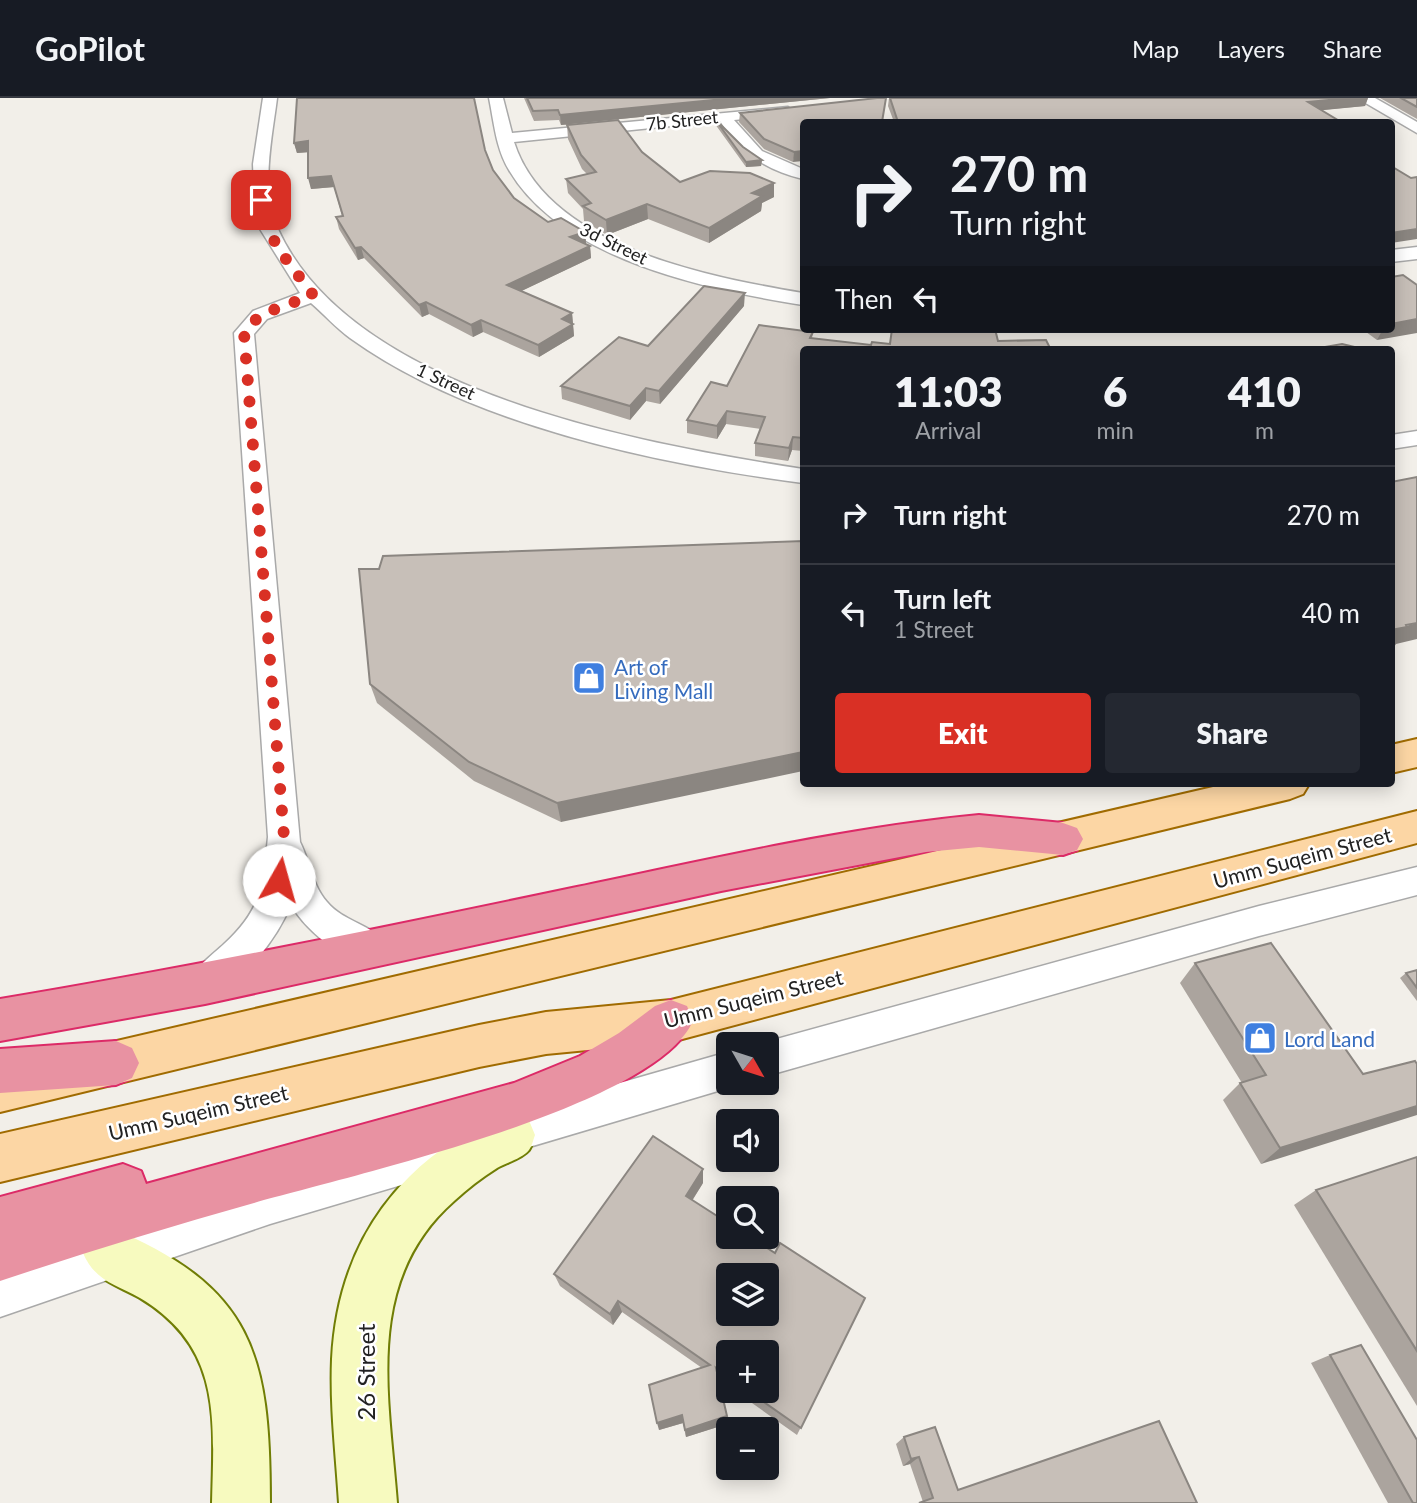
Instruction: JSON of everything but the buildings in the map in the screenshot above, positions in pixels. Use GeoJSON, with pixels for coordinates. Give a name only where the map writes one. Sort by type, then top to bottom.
{"type":"FeatureCollection","features":[{"type":"Feature","properties":{"kind":"highway"},"geometry":{"type":"LineString","coordinates":[[0,1020],[205,984],[374,950],[708,876],[926,836],[979,831],[1063,839]]}},
{"type":"Feature","properties":{"kind":"highway"},"geometry":{"type":"LineString","coordinates":[[0,1222],[547,1074],[596,1054],[652,1022]]}},
{"type":"Feature","properties":{"kind":"highway"},"geometry":{"type":"LineString","coordinates":[[0,1255],[112,1218],[487,1113],[561,1089],[622,1060],[652,1022]]}},
{"type":"Feature","properties":{"kind":"highway"},"geometry":{"type":"LineString","coordinates":[[0,1071],[116,1063]]}},
{"type":"Feature","properties":{"kind":"main road"},"geometry":{"type":"LineString","coordinates":[[1395,758],[1417,753]]}},
{"type":"Feature","properties":{"kind":"main road"},"geometry":{"type":"LineString","coordinates":[[0,1090],[1278,787]]}},
{"type":"Feature","properties":{"kind":"main road","name":"Umm Suqeim Street"},"geometry":{"type":"LineString","coordinates":[[0,1158],[479,1046],[546,1033],[652,1022],[1417,827]]}},
{"type":"Feature","properties":{"kind":"main road","name":"26 Street"},"geometry":{"type":"LineString","coordinates":[[368,1503],[361,1340],[367,1299],[379,1261],[398,1226],[421,1195],[448,1170],[479,1150],[511,1135]]}},
{"type":"Feature","properties":{"kind":"main road"},"geometry":{"type":"LineString","coordinates":[[109,1253],[189,1300],[215,1331],[232,1372],[237,1407],[241,1503]]}},
{"type":"Feature","properties":{"kind":"street","name":"1 Street"},"geometry":{"type":"LineString","coordinates":[[270,98],[260,171],[264,215],[286,262],[313,295],[350,327],[401,359],[510,409],[648,449],[800,475]]}},
{"type":"Feature","properties":{"kind":"street","name":"3d Street"},"geometry":{"type":"LineString","coordinates":[[496,98],[518,171],[536,194],[562,216],[628,253],[695,276],[800,298]]}},
{"type":"Feature","properties":{"kind":"street"},"geometry":{"type":"LineString","coordinates":[[1364,98],[1417,130]]}},
{"type":"Feature","properties":{"kind":"street","name":"7b Street"},"geometry":{"type":"LineString","coordinates":[[506,138],[798,108]]}},
{"type":"Feature","properties":{"kind":"street"},"geometry":{"type":"LineString","coordinates":[[724,116],[741,143],[749,149],[769,162],[800,173]]}},
{"type":"Feature","properties":{"kind":"street"},"geometry":{"type":"LineString","coordinates":[[1395,134],[1417,130]]}},
{"type":"Feature","properties":{"kind":"street"},"geometry":{"type":"LineString","coordinates":[[1395,256],[1417,253]]}},
{"type":"Feature","properties":{"kind":"street"},"geometry":{"type":"LineString","coordinates":[[205,984],[246,946],[270,913],[277,896],[284,837],[244,333],[260,315],[313,295]]}},
{"type":"Feature","properties":{"kind":"street"},"geometry":{"type":"LineString","coordinates":[[1395,441],[1417,438]]}},
{"type":"Feature","properties":{"kind":"street"},"geometry":{"type":"LineString","coordinates":[[284,837],[300,892],[308,906],[332,929],[374,950]]}},
{"type":"Feature","properties":{"kind":"street"},"geometry":{"type":"LineString","coordinates":[[779,1054],[1246,925],[1417,881]]}},
{"type":"Feature","properties":{"kind":"street"},"geometry":{"type":"LineString","coordinates":[[0,1295],[109,1253],[290,1197],[716,1074]]}},
{"type":"Feature","properties":{"kind":"place","name":"Art of Living Mall"},"geometry":{"type":"Point","coordinates":[589,678]}},
{"type":"Feature","properties":{"kind":"place","name":"Lord Land"},"geometry":{"type":"Point","coordinates":[1260,1038]}},
{"type":"Feature","properties":{"kind":"route"},"geometry":{"type":"LineString","coordinates":[[261,200],[276,246],[313,295],[260,315],[244,333],[284,837],[279,880]]}}]}
